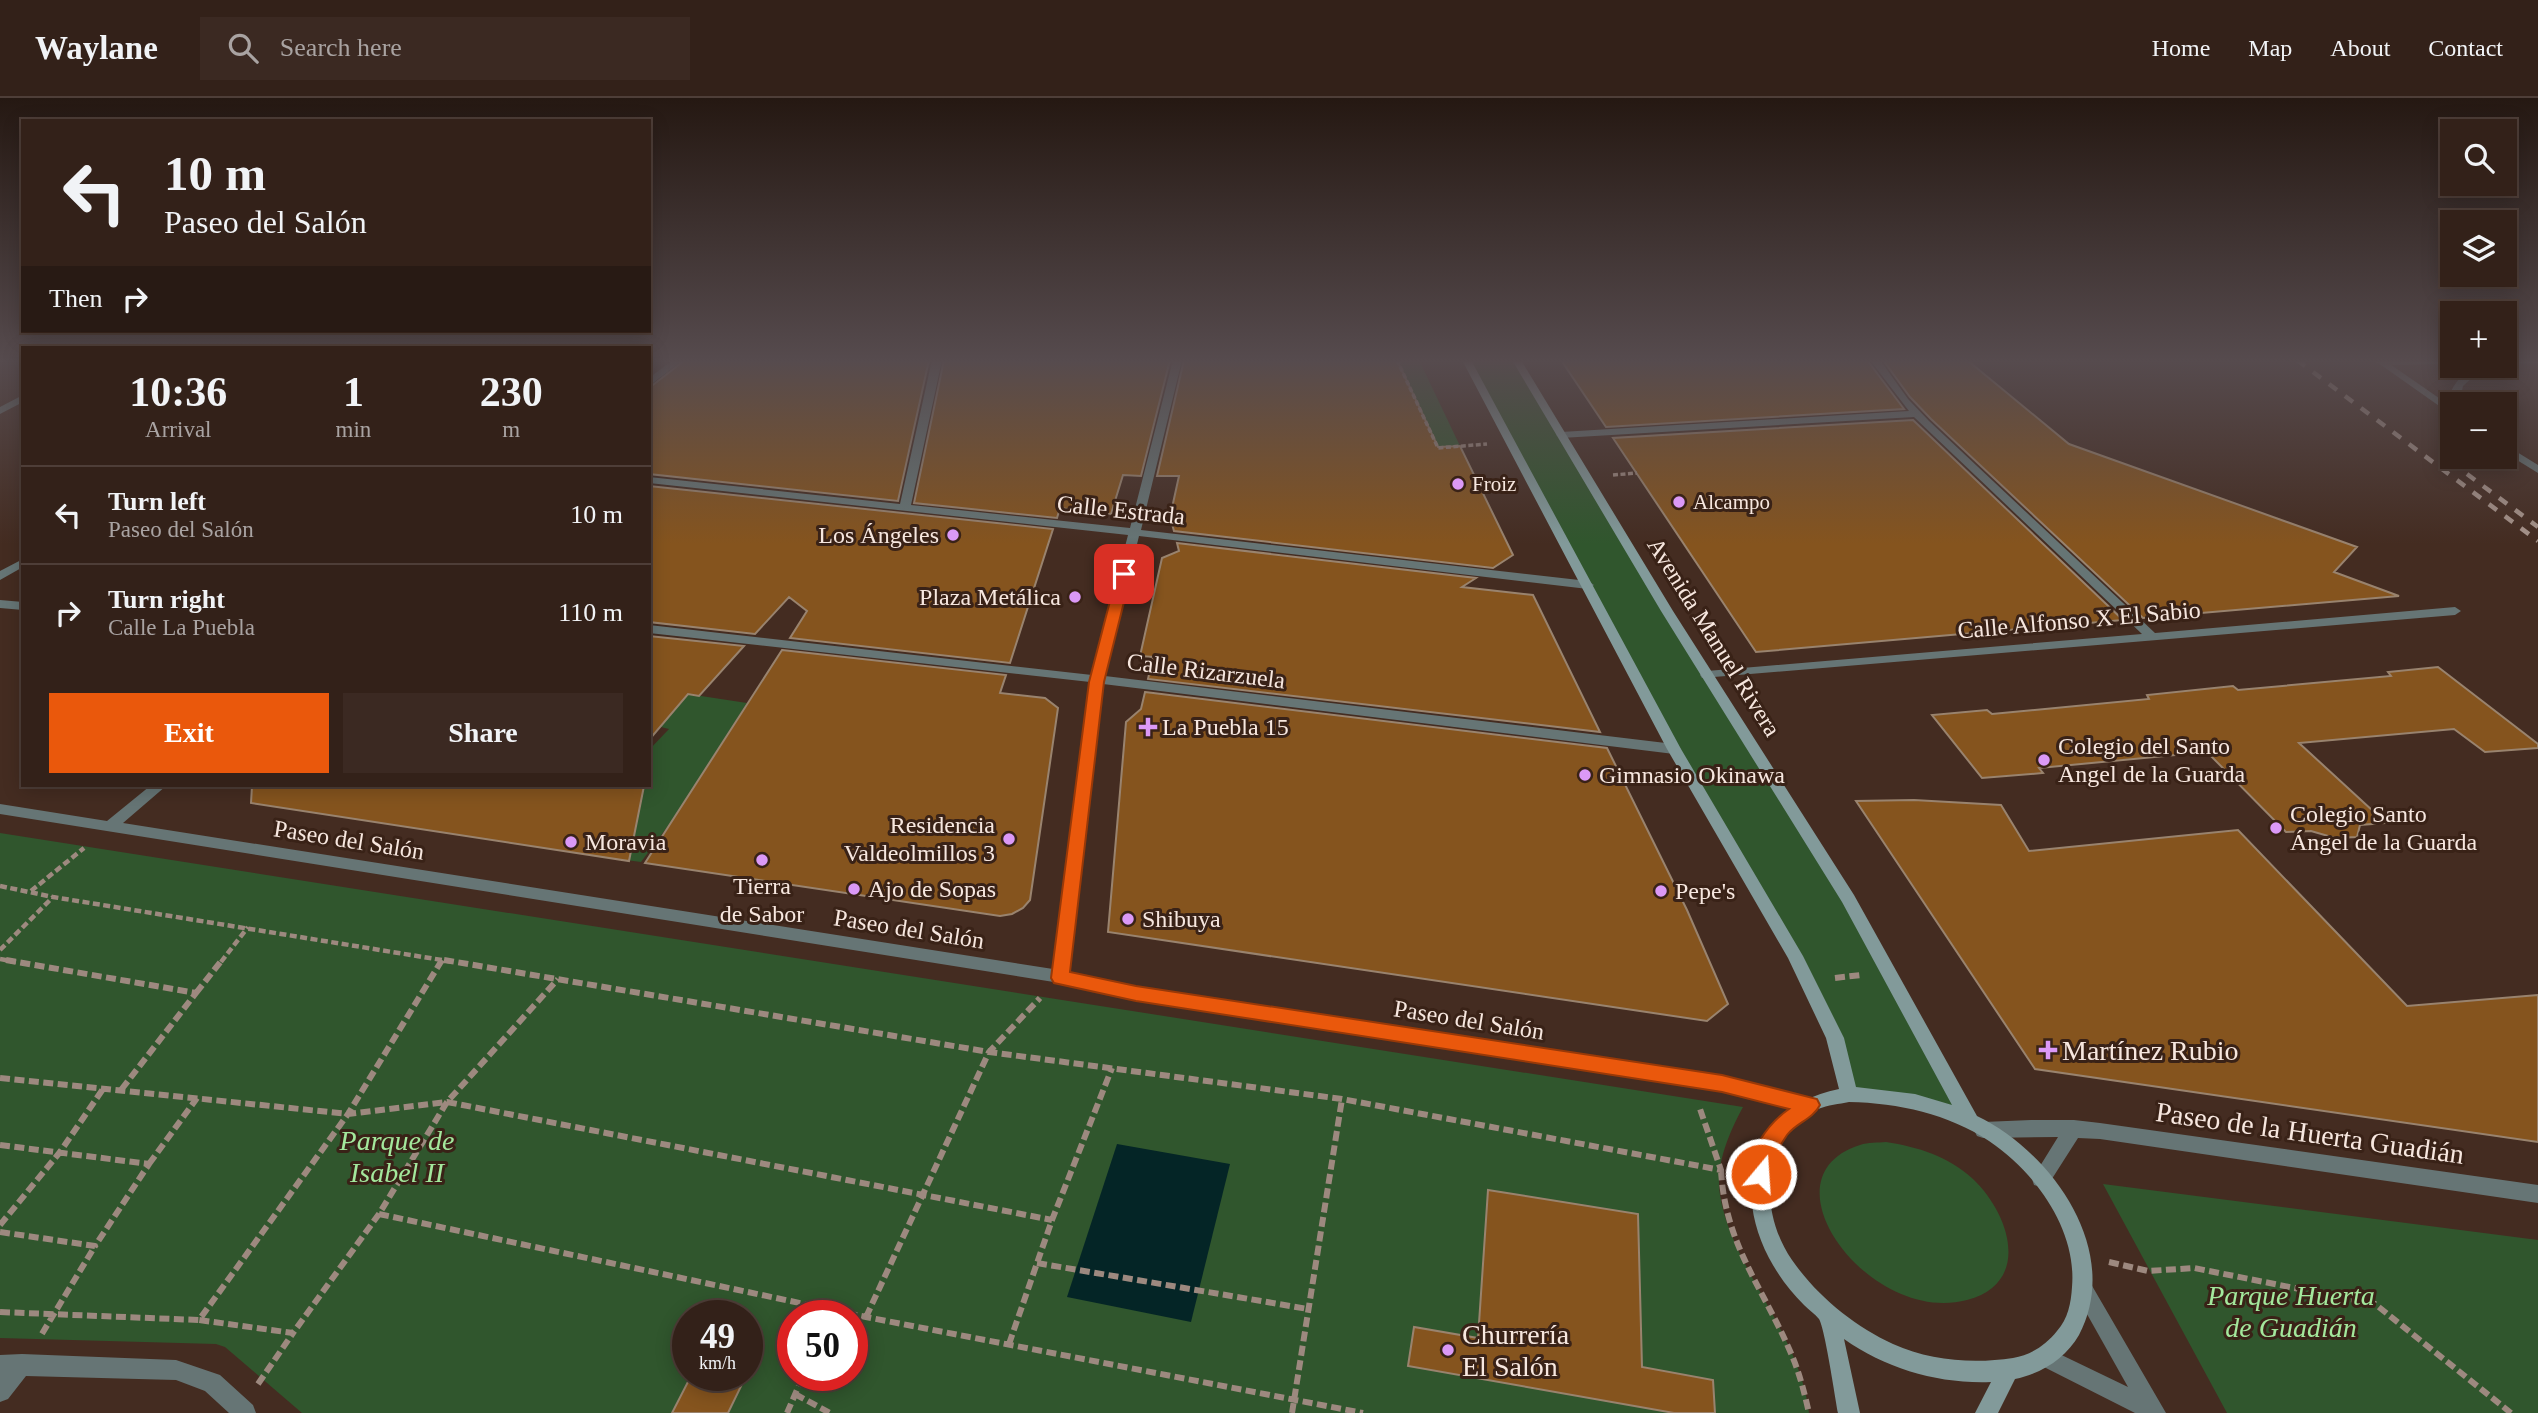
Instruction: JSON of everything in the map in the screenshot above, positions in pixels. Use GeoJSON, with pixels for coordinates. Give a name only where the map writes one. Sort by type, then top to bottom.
{"type":"FeatureCollection","features":[{"type":"Feature","properties":{"kind":"main road"},"geometry":{"type":"LineString","coordinates":[[1498,421],[1674,749],[1795,956],[1835,1038],[1849,1094]]}},
{"type":"Feature","properties":{"kind":"main road","name":"Avenida Manuel Rivera"},"geometry":{"type":"LineString","coordinates":[[1553,421],[1707,676],[1848,899],[1978,1127]]}},
{"type":"Feature","properties":{"kind":"main road"},"geometry":{"type":"LineString","coordinates":[[1849,1094],[1879,1094],[1910,1099],[1942,1109],[1978,1127],[2014,1150],[2041,1179],[2067,1217],[2081,1255],[2084,1291],[2072,1331],[2047,1358],[2008,1370],[1964,1373],[1917,1364],[1871,1344],[1829,1315],[1786,1266],[1768,1234],[1759,1193],[1763,1156],[1781,1126],[1809,1105],[1849,1094]]}},
{"type":"Feature","properties":{"kind":"main road"},"geometry":{"type":"LineString","coordinates":[[1829,1315],[1849,1413]]}},
{"type":"Feature","properties":{"kind":"main road"},"geometry":{"type":"LineString","coordinates":[[1986,1413],[2008,1370]]}},
{"type":"Feature","properties":{"kind":"street"},"geometry":{"type":"LineString","coordinates":[[905,508],[924,421]]}},
{"type":"Feature","properties":{"kind":"street"},"geometry":{"type":"LineString","coordinates":[[1060,978],[1097,682],[1163,421]]}},
{"type":"Feature","properties":{"kind":"street"},"geometry":{"type":"LineString","coordinates":[[1561,435],[1791,421]]}},
{"type":"Feature","properties":{"kind":"street"},"geometry":{"type":"LineString","coordinates":[[1924,421],[2152,637]]}},
{"type":"Feature","properties":{"kind":"street"},"geometry":{"type":"LineString","coordinates":[[2517,456],[2538,470]]}},
{"type":"Feature","properties":{"kind":"street","name":"Calle Estrada"},"geometry":{"type":"LineString","coordinates":[[651,480],[1588,585]]}},
{"type":"Feature","properties":{"kind":"street"},"geometry":{"type":"LineString","coordinates":[[0,576],[21,563]]}},
{"type":"Feature","properties":{"kind":"street"},"geometry":{"type":"LineString","coordinates":[[0,604],[21,606]]}},
{"type":"Feature","properties":{"kind":"street","name":"Calle Alfonso X El Sabio"},"geometry":{"type":"LineString","coordinates":[[1707,676],[2455,611]]}},
{"type":"Feature","properties":{"kind":"street","name":"Calle Rizarzuela"},"geometry":{"type":"LineString","coordinates":[[651,629],[1038,672],[1097,682],[1674,749]]}},
{"type":"Feature","properties":{"kind":"street"},"geometry":{"type":"LineString","coordinates":[[109,827],[158,787]]}},
{"type":"Feature","properties":{"kind":"street","name":"Paseo del Salón"},"geometry":{"type":"LineString","coordinates":[[0,809],[1060,978],[1136,993],[1722,1083],[1809,1105]]}},
{"type":"Feature","properties":{"kind":"street","name":"Paseo de la Huerta Guadián"},"geometry":{"type":"LineString","coordinates":[[1978,1127],[2074,1128],[2538,1194]]}},
{"type":"Feature","properties":{"kind":"street"},"geometry":{"type":"LineString","coordinates":[[2041,1179],[2074,1128]]}},
{"type":"Feature","properties":{"kind":"street"},"geometry":{"type":"LineString","coordinates":[[2084,1291],[2154,1412]]}},
{"type":"Feature","properties":{"kind":"street"},"geometry":{"type":"LineString","coordinates":[[2047,1358],[2154,1412]]}},
{"type":"Feature","properties":{"kind":"street"},"geometry":{"type":"LineString","coordinates":[[0,1391],[22,1364]]}},
{"type":"Feature","properties":{"kind":"street"},"geometry":{"type":"LineString","coordinates":[[0,1365],[176,1370],[212,1383],[242,1411]]}},
{"type":"Feature","properties":{"kind":"path"},"geometry":{"type":"LineString","coordinates":[[1426,421],[1438,447],[1460,446]]}},
{"type":"Feature","properties":{"kind":"path"},"geometry":{"type":"LineString","coordinates":[[30,891],[109,827]]}},
{"type":"Feature","properties":{"kind":"path"},"geometry":{"type":"LineString","coordinates":[[0,886],[989,1052],[1342,1099],[1721,1170]]}},
{"type":"Feature","properties":{"kind":"path"},"geometry":{"type":"LineString","coordinates":[[0,950],[53,897]]}},
{"type":"Feature","properties":{"kind":"path"},"geometry":{"type":"LineString","coordinates":[[120,1091],[248,927]]}},
{"type":"Feature","properties":{"kind":"path"},"geometry":{"type":"LineString","coordinates":[[0,959],[196,993]]}},
{"type":"Feature","properties":{"kind":"path"},"geometry":{"type":"LineString","coordinates":[[199,1320],[348,1114],[442,960]]}},
{"type":"Feature","properties":{"kind":"path"},"geometry":{"type":"LineString","coordinates":[[1806,981],[1889,973]]}},
{"type":"Feature","properties":{"kind":"path"},"geometry":{"type":"LineString","coordinates":[[242,1411],[293,1333],[379,1214],[447,1102],[558,978]]}},
{"type":"Feature","properties":{"kind":"path"},"geometry":{"type":"LineString","coordinates":[[868,1313],[989,1052],[1060,978]]}},
{"type":"Feature","properties":{"kind":"path"},"geometry":{"type":"LineString","coordinates":[[1009,1344],[1052,1220],[1111,1068]]}},
{"type":"Feature","properties":{"kind":"path"},"geometry":{"type":"LineString","coordinates":[[0,1078],[348,1114],[447,1102],[921,1197],[1052,1220]]}},
{"type":"Feature","properties":{"kind":"path"},"geometry":{"type":"LineString","coordinates":[[1689,1078],[1721,1170],[1720,1192],[1726,1220],[1792,1355],[1803,1384],[1809,1413]]}},
{"type":"Feature","properties":{"kind":"path"},"geometry":{"type":"LineString","coordinates":[[0,1225],[60,1152],[103,1089]]}},
{"type":"Feature","properties":{"kind":"path"},"geometry":{"type":"LineString","coordinates":[[56,1314],[95,1247],[149,1164],[197,1098]]}},
{"type":"Feature","properties":{"kind":"path"},"geometry":{"type":"LineString","coordinates":[[1292,1413],[1342,1099]]}},
{"type":"Feature","properties":{"kind":"path"},"geometry":{"type":"LineString","coordinates":[[0,1145],[149,1164]]}},
{"type":"Feature","properties":{"kind":"path"},"geometry":{"type":"LineString","coordinates":[[379,1214],[777,1301]]}},
{"type":"Feature","properties":{"kind":"path"},"geometry":{"type":"LineString","coordinates":[[0,1232],[95,1247]]}},
{"type":"Feature","properties":{"kind":"path"},"geometry":{"type":"LineString","coordinates":[[2081,1255],[2148,1271],[2194,1268],[2375,1304],[2511,1413]]}},
{"type":"Feature","properties":{"kind":"path"},"geometry":{"type":"LineString","coordinates":[[1037,1263],[1308,1310]]}},
{"type":"Feature","properties":{"kind":"path"},"geometry":{"type":"LineString","coordinates":[[0,1312],[199,1320],[293,1333]]}},
{"type":"Feature","properties":{"kind":"path"},"geometry":{"type":"LineString","coordinates":[[868,1317],[1363,1413]]}},
{"type":"Feature","properties":{"kind":"path"},"geometry":{"type":"LineString","coordinates":[[787,1413],[796,1391]]}},
{"type":"Feature","properties":{"kind":"path"},"geometry":{"type":"LineString","coordinates":[[795,1394],[830,1413]]}},
{"type":"Feature","properties":{"kind":"green space"},"geometry":{"type":"Polygon","coordinates":[[[1426,421],[1448,421],[1460,446],[1438,447],[1426,421]]]}},
{"type":"Feature","properties":{"kind":"green space"},"geometry":{"type":"Polygon","coordinates":[[[1500,421],[1554,421],[1889,973],[1972,1124],[1942,1109],[1849,1094],[1835,1038],[1500,421]]]}},
{"type":"Feature","properties":{"kind":"green space"},"geometry":{"type":"Polygon","coordinates":[[[688,694],[747,703],[677,814],[641,862],[589,855],[640,802],[644,787],[651,787],[651,748],[669,729],[651,722],[688,694]]]}},
{"type":"Feature","properties":{"kind":"green space","name":"Parque de Isabel II"},"geometry":{"type":"Polygon","coordinates":[[[0,833],[1743,1107],[1728,1138],[1721,1161],[1720,1195],[1738,1249],[1793,1356],[1809,1413],[302,1413],[225,1347],[216,1344],[0,1338],[0,833]]]}},
{"type":"Feature","properties":{"kind":"green space"},"geometry":{"type":"Polygon","coordinates":[[[1886,1142],[1921,1150],[1953,1164],[1973,1179],[1997,1210],[2008,1246],[2007,1263],[2001,1279],[1987,1291],[1967,1300],[1930,1302],[1895,1291],[1864,1271],[1839,1244],[1823,1215],[1820,1186],[1831,1162],[1860,1145],[1886,1142]]]}},
{"type":"Feature","properties":{"kind":"green space","name":"Parque Huerta de Guadián"},"geometry":{"type":"Polygon","coordinates":[[[2103,1184],[2538,1240],[2538,1413],[2227,1413],[2103,1184]]]}},
{"type":"Feature","properties":{"kind":"water"},"geometry":{"type":"Polygon","coordinates":[[[1117,1144],[1230,1164],[1191,1322],[1067,1297],[1117,1144]]]}},
{"type":"Feature","properties":{"kind":"building"},"geometry":{"type":"Polygon","coordinates":[[[651,421],[916,421],[898,501],[651,474],[651,421]]]}},
{"type":"Feature","properties":{"kind":"building"},"geometry":{"type":"Polygon","coordinates":[[[931,421],[1155,421],[1141,476],[1123,475],[1111,514],[1060,508],[1057,518],[914,503],[931,421]]]}},
{"type":"Feature","properties":{"kind":"building"},"geometry":{"type":"Polygon","coordinates":[[[1170,421],[1426,421],[1438,447],[1460,446],[1513,555],[1493,568],[1174,531],[1170,517],[1179,476],[1157,476],[1170,421]]]}},
{"type":"Feature","properties":{"kind":"building"},"geometry":{"type":"Polygon","coordinates":[[[1602,421],[1699,421],[1606,427],[1602,421]]]}},
{"type":"Feature","properties":{"kind":"building"},"geometry":{"type":"Polygon","coordinates":[[[1914,421],[2123,620],[1756,652],[1613,438],[1914,421]]]}},
{"type":"Feature","properties":{"kind":"building"},"geometry":{"type":"Polygon","coordinates":[[[1934,421],[2042,421],[2069,444],[2357,547],[2334,572],[2399,596],[2143,618],[1934,421]]]}},
{"type":"Feature","properties":{"kind":"building"},"geometry":{"type":"Polygon","coordinates":[[[651,486],[1053,529],[1010,663],[790,638],[807,611],[789,597],[755,634],[651,622],[651,486]]]}},
{"type":"Feature","properties":{"kind":"building"},"geometry":{"type":"Polygon","coordinates":[[[1177,543],[1476,578],[1462,587],[1533,595],[1600,732],[1148,679],[1153,657],[1140,656],[1162,558],[1179,551],[1177,543]]]}},
{"type":"Feature","properties":{"kind":"building"},"geometry":{"type":"Polygon","coordinates":[[[651,636],[744,646],[699,696],[688,694],[651,738],[651,636]]]}},
{"type":"Feature","properties":{"kind":"building"},"geometry":{"type":"Polygon","coordinates":[[[782,650],[1006,675],[1000,693],[1045,698],[1058,708],[1030,900],[1023,908],[1000,916],[645,863],[782,650]]]}},
{"type":"Feature","properties":{"kind":"building","name":"Colegio del Santo Angel de la Guarda"},"geometry":{"type":"Polygon","coordinates":[[[2438,667],[2538,744],[2538,748],[2485,752],[2454,729],[2299,743],[2386,823],[2360,825],[2357,837],[2335,838],[2311,831],[2286,832],[2207,752],[2039,768],[2043,773],[1982,778],[1932,715],[1987,710],[1992,714],[2149,699],[2147,695],[2233,686],[2238,690],[2391,676],[2388,672],[2438,667]]]}},
{"type":"Feature","properties":{"kind":"building"},"geometry":{"type":"Polygon","coordinates":[[[1145,692],[1607,748],[1687,910],[1728,1004],[1707,1021],[1108,932],[1126,722],[1141,709],[1145,692]]]}},
{"type":"Feature","properties":{"kind":"building"},"geometry":{"type":"Polygon","coordinates":[[[252,787],[644,787],[629,861],[251,803],[252,787]]]}},
{"type":"Feature","properties":{"kind":"building"},"geometry":{"type":"Polygon","coordinates":[[[1914,800],[2001,805],[2029,851],[2238,830],[2407,1006],[2538,995],[2538,1142],[2035,1069],[1856,801],[1914,800]]]}},
{"type":"Feature","properties":{"kind":"building"},"geometry":{"type":"Polygon","coordinates":[[[1488,1190],[1638,1214],[1642,1367],[1713,1380],[1715,1413],[1674,1413],[1408,1366],[1414,1327],[1478,1338],[1488,1190]]]}},
{"type":"Feature","properties":{"kind":"building"},"geometry":{"type":"Polygon","coordinates":[[[683,1391],[739,1391],[728,1413],[672,1413],[683,1391]]]}},
{"type":"Feature","properties":{"kind":"railway"},"geometry":{"type":"LineString","coordinates":[[2379,421],[2538,541]]}},
{"type":"Feature","properties":{"kind":"railway"},"geometry":{"type":"LineString","coordinates":[[2460,469],[2538,527]]}},
{"type":"Feature","properties":{"kind":"place","name":"Froiz"},"geometry":{"type":"Point","coordinates":[1458,484]}},
{"type":"Feature","properties":{"kind":"place","name":"Alcampo"},"geometry":{"type":"Point","coordinates":[1679,502]}},
{"type":"Feature","properties":{"kind":"place","name":"Los Ángeles"},"geometry":{"type":"Point","coordinates":[953,535]}},
{"type":"Feature","properties":{"kind":"place","name":"Plaza Metálica"},"geometry":{"type":"Point","coordinates":[1075,597]}},
{"type":"Feature","properties":{"kind":"place","name":"La Puebla 15"},"geometry":{"type":"Point","coordinates":[1148,727]}},
{"type":"Feature","properties":{"kind":"place","name":"Colegio del Santo Angel de la Guarda"},"geometry":{"type":"Point","coordinates":[2044,760]}},
{"type":"Feature","properties":{"kind":"place","name":"Gimnasio Okinawa"},"geometry":{"type":"Point","coordinates":[1585,775]}},
{"type":"Feature","properties":{"kind":"place","name":"Colegio Santo Ángel de la Guarda"},"geometry":{"type":"Point","coordinates":[2276,828]}},
{"type":"Feature","properties":{"kind":"place","name":"Residencia Valdeolmillos 3"},"geometry":{"type":"Point","coordinates":[1009,839]}},
{"type":"Feature","properties":{"kind":"place","name":"Moravia"},"geometry":{"type":"Point","coordinates":[571,842]}},
{"type":"Feature","properties":{"kind":"place","name":"Tierra de Sabor"},"geometry":{"type":"Point","coordinates":[762,860]}},
{"type":"Feature","properties":{"kind":"place","name":"Ajo de Sopas"},"geometry":{"type":"Point","coordinates":[854,889]}},
{"type":"Feature","properties":{"kind":"place","name":"Pepe's"},"geometry":{"type":"Point","coordinates":[1661,891]}},
{"type":"Feature","properties":{"kind":"place","name":"Shibuya"},"geometry":{"type":"Point","coordinates":[1128,919]}},
{"type":"Feature","properties":{"kind":"place","name":"Martínez Rubio"},"geometry":{"type":"Point","coordinates":[2048,1050]}},
{"type":"Feature","properties":{"kind":"place","name":"Churrería El Salón"},"geometry":{"type":"Point","coordinates":[1448,1350]}},
{"type":"Feature","properties":{"kind":"route"},"geometry":{"type":"LineString","coordinates":[[1124,574],[1097,682],[1060,978],[1136,993],[1722,1083],[1809,1105],[1781,1126],[1763,1156],[1761,1174]]}}]}
